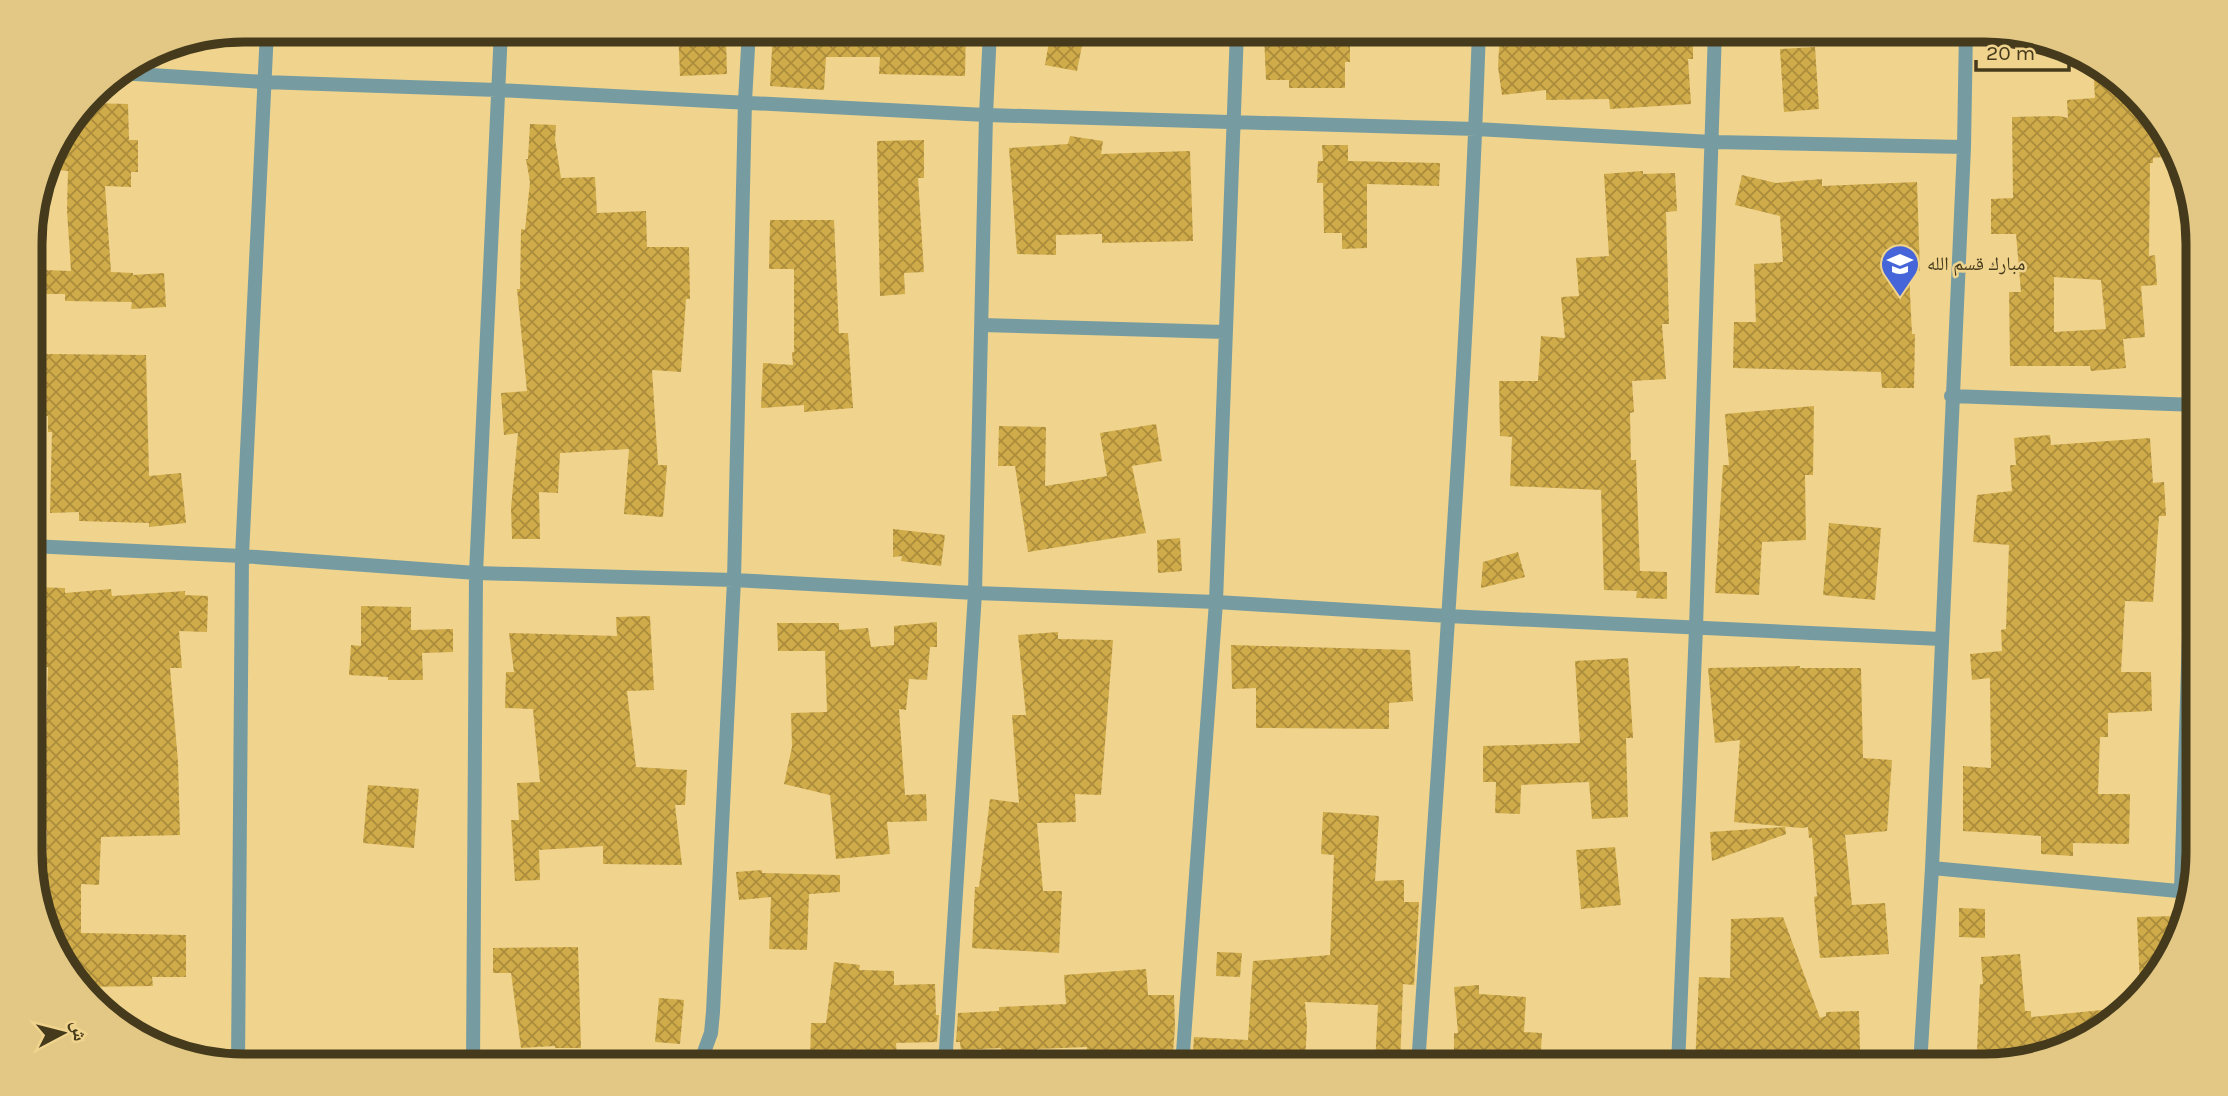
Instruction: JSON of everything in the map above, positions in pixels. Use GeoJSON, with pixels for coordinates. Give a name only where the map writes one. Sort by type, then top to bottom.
{"type":"FeatureCollection","features":[{"type":"Feature","properties":{"kind":"street"},"geometry":{"type":"LineString","coordinates":[[238,1054],[242,556],[266,42]]}},
{"type":"Feature","properties":{"kind":"street"},"geometry":{"type":"LineString","coordinates":[[473,1054],[476,573],[500,42]]}},
{"type":"Feature","properties":{"kind":"street"},"geometry":{"type":"LineString","coordinates":[[703,1054],[711,1033],[734,580],[748,42]]}},
{"type":"Feature","properties":{"kind":"street"},"geometry":{"type":"LineString","coordinates":[[946,1054],[975,593],[989,42]]}},
{"type":"Feature","properties":{"kind":"street"},"geometry":{"type":"LineString","coordinates":[[1183,1054],[1216,602],[1236,42]]}},
{"type":"Feature","properties":{"kind":"street"},"geometry":{"type":"LineString","coordinates":[[1419,1054],[1448,615],[1479,42]]}},
{"type":"Feature","properties":{"kind":"street"},"geometry":{"type":"LineString","coordinates":[[1678,1054],[1696,628],[1715,42]]}},
{"type":"Feature","properties":{"kind":"street"},"geometry":{"type":"LineString","coordinates":[[1921,1054],[1932,868],[1964,147],[1966,42]]}},
{"type":"Feature","properties":{"kind":"street"},"geometry":{"type":"LineString","coordinates":[[135,74],[264,82],[745,101],[986,115],[1476,129],[1712,142],[1964,147]]}},
{"type":"Feature","properties":{"kind":"street"},"geometry":{"type":"LineString","coordinates":[[982,325],[1225,332]]}},
{"type":"Feature","properties":{"kind":"street"},"geometry":{"type":"LineString","coordinates":[[1951,396],[2186,405]]}},
{"type":"Feature","properties":{"kind":"street"},"geometry":{"type":"LineString","coordinates":[[42,547],[242,556],[476,573],[734,580],[1941,639]]}},
{"type":"Feature","properties":{"kind":"street"},"geometry":{"type":"LineString","coordinates":[[2186,848],[2186,868]]}},
{"type":"Feature","properties":{"kind":"street"},"geometry":{"type":"LineString","coordinates":[[1932,868],[2182,892]]}},
{"type":"Feature","properties":{"kind":"building"},"geometry":{"type":"Polygon","coordinates":[[[679,42],[726,42],[727,74],[680,76],[679,42]]]}},
{"type":"Feature","properties":{"kind":"building"},"geometry":{"type":"Polygon","coordinates":[[[772,42],[966,42],[965,76],[879,74],[880,57],[826,57],[824,90],[770,86],[772,42]]]}},
{"type":"Feature","properties":{"kind":"building"},"geometry":{"type":"Polygon","coordinates":[[[1049,42],[1083,42],[1077,71],[1045,65],[1049,42]]]}},
{"type":"Feature","properties":{"kind":"building"},"geometry":{"type":"Polygon","coordinates":[[[1264,42],[1350,42],[1350,62],[1345,62],[1345,88],[1289,88],[1289,80],[1266,80],[1264,42]]]}},
{"type":"Feature","properties":{"kind":"building"},"geometry":{"type":"Polygon","coordinates":[[[1499,42],[1693,42],[1693,59],[1688,59],[1691,104],[1610,109],[1609,99],[1546,100],[1546,90],[1502,95],[1498,67],[1499,42]]]}},
{"type":"Feature","properties":{"kind":"building"},"geometry":{"type":"Polygon","coordinates":[[[1815,47],[1819,109],[1784,112],[1780,49],[1815,47]]]}},
{"type":"Feature","properties":{"kind":"building"},"geometry":{"type":"Polygon","coordinates":[[[2094,75],[2096,76],[2136,111],[2166,157],[2153,158],[2153,163],[2150,163],[2149,256],[2155,255],[2157,285],[2141,286],[2145,337],[2123,339],[2126,368],[2091,371],[2090,366],[2010,366],[2009,292],[2021,292],[2016,234],[1991,234],[1991,199],[2013,198],[2012,117],[2068,118],[2067,100],[2095,98],[2094,75]],[[2054,277],[2054,332],[2106,329],[2101,280],[2054,277]]]}},
{"type":"Feature","properties":{"kind":"building"},"geometry":{"type":"Polygon","coordinates":[[[100,103],[128,104],[129,140],[138,140],[138,172],[131,172],[131,187],[105,186],[111,272],[133,275],[164,273],[166,307],[131,309],[132,302],[65,301],[65,294],[42,294],[42,270],[71,271],[67,210],[68,171],[56,170],[69,143],[92,111],[100,103]]]}},
{"type":"Feature","properties":{"kind":"building"},"geometry":{"type":"Polygon","coordinates":[[[530,124],[556,125],[555,139],[561,178],[595,177],[597,213],[646,211],[647,247],[689,247],[690,299],[686,299],[681,372],[652,370],[658,465],[667,465],[663,517],[624,514],[629,449],[560,453],[558,493],[539,492],[540,539],[512,539],[511,508],[518,433],[504,435],[501,393],[527,391],[517,289],[520,289],[521,229],[525,230],[530,182],[526,159],[530,124]]]}},
{"type":"Feature","properties":{"kind":"building"},"geometry":{"type":"Polygon","coordinates":[[[1070,136],[1103,141],[1101,154],[1190,151],[1193,241],[1102,243],[1102,234],[1056,235],[1056,255],[1017,254],[1009,148],[1068,144],[1070,136]]]}},
{"type":"Feature","properties":{"kind":"building"},"geometry":{"type":"Polygon","coordinates":[[[924,140],[924,178],[918,178],[924,272],[904,273],[905,294],[880,296],[877,141],[924,140]]]}},
{"type":"Feature","properties":{"kind":"building"},"geometry":{"type":"Polygon","coordinates":[[[1322,145],[1348,145],[1348,161],[1440,163],[1439,186],[1367,184],[1367,248],[1342,249],[1342,233],[1324,233],[1323,183],[1317,183],[1318,161],[1323,161],[1322,145]]]}},
{"type":"Feature","properties":{"kind":"building"},"geometry":{"type":"Polygon","coordinates":[[[1643,171],[1643,174],[1675,173],[1677,211],[1666,212],[1669,324],[1662,324],[1666,379],[1632,381],[1634,412],[1630,413],[1631,460],[1636,460],[1640,571],[1667,572],[1667,599],[1636,598],[1637,591],[1604,590],[1601,490],[1510,486],[1512,437],[1500,436],[1499,381],[1538,381],[1541,336],[1565,338],[1561,297],[1579,296],[1576,258],[1609,256],[1604,174],[1643,171]]]}},
{"type":"Feature","properties":{"kind":"building"},"geometry":{"type":"Polygon","coordinates":[[[1742,175],[1776,183],[1822,179],[1822,186],[1917,182],[1920,271],[1909,272],[1912,334],[1915,334],[1914,388],[1882,388],[1881,372],[1733,368],[1734,322],[1756,322],[1754,264],[1783,262],[1780,216],[1735,205],[1742,175]]]}},
{"type":"Feature","properties":{"kind":"building"},"geometry":{"type":"Polygon","coordinates":[[[770,220],[834,220],[839,333],[848,333],[853,408],[804,412],[804,405],[761,408],[763,363],[793,365],[794,352],[794,269],[769,269],[770,220]]]}},
{"type":"Feature","properties":{"kind":"building"},"geometry":{"type":"Polygon","coordinates":[[[45,354],[146,355],[149,476],[181,473],[186,523],[149,527],[149,523],[79,521],[79,512],[50,513],[52,432],[48,432],[48,416],[42,416],[42,390],[45,390],[45,354]]]}},
{"type":"Feature","properties":{"kind":"building"},"geometry":{"type":"Polygon","coordinates":[[[1814,406],[1813,475],[1805,475],[1806,540],[1762,542],[1759,595],[1715,593],[1723,465],[1729,465],[1725,414],[1814,406]]]}},
{"type":"Feature","properties":{"kind":"building"},"geometry":{"type":"Polygon","coordinates":[[[1156,424],[1162,461],[1132,466],[1146,533],[1028,552],[1015,466],[998,466],[999,426],[1046,427],[1045,486],[1107,476],[1100,433],[1156,424]]]}},
{"type":"Feature","properties":{"kind":"building"},"geometry":{"type":"Polygon","coordinates":[[[2050,435],[2051,445],[2150,438],[2153,483],[2164,482],[2166,516],[2159,516],[2153,602],[2125,601],[2121,672],[2151,672],[2152,711],[2108,713],[2108,737],[2100,737],[2098,794],[2130,794],[2129,844],[2073,843],[2073,856],[2041,854],[2041,836],[1963,831],[1963,766],[1991,768],[1990,678],[1972,680],[1970,654],[2002,651],[2001,630],[2006,629],[2009,545],[1973,542],[1977,495],[2012,491],[2010,465],[2016,465],[2014,438],[2050,435]]]}},
{"type":"Feature","properties":{"kind":"building"},"geometry":{"type":"Polygon","coordinates":[[[1829,523],[1881,528],[1875,600],[1823,595],[1829,523]]]}},
{"type":"Feature","properties":{"kind":"building"},"geometry":{"type":"Polygon","coordinates":[[[893,529],[945,535],[941,566],[901,561],[902,556],[893,557],[893,529]]]}},
{"type":"Feature","properties":{"kind":"building"},"geometry":{"type":"Polygon","coordinates":[[[1180,538],[1182,571],[1158,573],[1157,540],[1180,538]]]}},
{"type":"Feature","properties":{"kind":"building"},"geometry":{"type":"Polygon","coordinates":[[[1518,552],[1525,577],[1481,588],[1483,562],[1518,552]]]}},
{"type":"Feature","properties":{"kind":"building"},"geometry":{"type":"Polygon","coordinates":[[[42,587],[65,588],[65,593],[111,589],[112,596],[185,591],[185,595],[208,596],[207,632],[179,631],[182,668],[170,668],[178,762],[180,835],[101,837],[99,885],[81,884],[81,933],[186,935],[186,977],[152,977],[153,986],[94,987],[69,953],[57,929],[45,884],[47,830],[42,830],[48,667],[42,667],[42,587]]]}},
{"type":"Feature","properties":{"kind":"building"},"geometry":{"type":"Polygon","coordinates":[[[361,606],[411,607],[411,630],[453,629],[453,652],[422,653],[423,680],[388,680],[388,677],[349,675],[351,645],[361,646],[361,606]]]}},
{"type":"Feature","properties":{"kind":"building"},"geometry":{"type":"Polygon","coordinates":[[[650,616],[654,690],[627,691],[636,767],[687,770],[685,805],[675,805],[682,865],[603,864],[603,846],[539,850],[540,880],[515,881],[511,820],[519,820],[517,783],[540,782],[533,709],[505,708],[506,672],[514,672],[509,633],[617,636],[616,617],[650,616]]]}},
{"type":"Feature","properties":{"kind":"building"},"geometry":{"type":"Polygon","coordinates":[[[937,622],[937,647],[930,647],[927,680],[909,679],[906,710],[899,709],[905,795],[926,794],[927,821],[887,822],[890,854],[836,859],[830,795],[784,784],[792,747],[791,713],[827,712],[825,651],[778,651],[777,623],[839,623],[839,630],[868,628],[871,647],[894,645],[894,626],[937,622]]]}},
{"type":"Feature","properties":{"kind":"building"},"geometry":{"type":"Polygon","coordinates":[[[1058,632],[1058,639],[1113,640],[1101,795],[1075,794],[1076,822],[1037,823],[1043,891],[1062,891],[1059,953],[972,948],[975,887],[979,887],[990,799],[1019,803],[1012,715],[1026,715],[1018,635],[1058,632]]]}},
{"type":"Feature","properties":{"kind":"building"},"geometry":{"type":"Polygon","coordinates":[[[1231,645],[1410,650],[1413,701],[1389,703],[1389,729],[1256,728],[1256,688],[1232,689],[1231,645]]]}},
{"type":"Feature","properties":{"kind":"building"},"geometry":{"type":"Polygon","coordinates":[[[1628,658],[1633,738],[1626,738],[1628,817],[1592,819],[1589,782],[1521,785],[1520,814],[1495,813],[1496,782],[1483,782],[1483,746],[1580,743],[1575,661],[1628,658]]]}},
{"type":"Feature","properties":{"kind":"building"},"geometry":{"type":"Polygon","coordinates":[[[1708,668],[1861,668],[1863,758],[1892,760],[1887,831],[1845,835],[1852,905],[1885,903],[1889,954],[1820,958],[1812,838],[1809,838],[1808,827],[1734,822],[1740,740],[1715,743],[1708,668]]]}},
{"type":"Feature","properties":{"kind":"building"},"geometry":{"type":"Polygon","coordinates":[[[368,785],[419,789],[414,848],[363,843],[368,785]]]}},
{"type":"Feature","properties":{"kind":"building"},"geometry":{"type":"Polygon","coordinates":[[[1323,812],[1379,816],[1375,881],[1404,880],[1404,902],[1419,902],[1414,985],[1403,984],[1400,1054],[1376,1054],[1378,1005],[1305,1002],[1305,1054],[1193,1054],[1194,1037],[1248,1040],[1253,961],[1330,955],[1334,855],[1321,854],[1323,812]]]}},
{"type":"Feature","properties":{"kind":"building"},"geometry":{"type":"Polygon","coordinates":[[[1785,827],[1786,834],[1712,861],[1710,832],[1785,827]]]}},
{"type":"Feature","properties":{"kind":"building"},"geometry":{"type":"Polygon","coordinates":[[[1615,847],[1621,905],[1581,909],[1576,850],[1615,847]]]}},
{"type":"Feature","properties":{"kind":"building"},"geometry":{"type":"Polygon","coordinates":[[[762,870],[762,873],[840,875],[840,892],[809,894],[807,950],[769,949],[771,897],[739,900],[736,872],[762,870]]]}},
{"type":"Feature","properties":{"kind":"building"},"geometry":{"type":"Polygon","coordinates":[[[1959,908],[1985,909],[1985,938],[1959,937],[1959,908]]]}},
{"type":"Feature","properties":{"kind":"building"},"geometry":{"type":"Polygon","coordinates":[[[2175,916],[2165,941],[2140,980],[2137,917],[2175,916]]]}},
{"type":"Feature","properties":{"kind":"building"},"geometry":{"type":"Polygon","coordinates":[[[1783,917],[1820,1018],[1826,1016],[1826,1012],[1859,1011],[1860,1052],[1696,1054],[1699,977],[1730,978],[1731,919],[1783,917]]]}},
{"type":"Feature","properties":{"kind":"building"},"geometry":{"type":"Polygon","coordinates":[[[578,947],[581,1048],[521,1048],[511,973],[493,973],[493,948],[578,947]]]}},
{"type":"Feature","properties":{"kind":"building"},"geometry":{"type":"Polygon","coordinates":[[[1217,952],[1242,953],[1240,977],[1216,976],[1217,952]]]}},
{"type":"Feature","properties":{"kind":"building"},"geometry":{"type":"Polygon","coordinates":[[[2020,954],[2025,1011],[2031,1011],[2031,1017],[2110,1009],[2073,1033],[2049,1043],[2015,1051],[1977,1050],[1980,984],[1983,984],[1981,957],[2020,954]]]}},
{"type":"Feature","properties":{"kind":"building"},"geometry":{"type":"Polygon","coordinates":[[[834,962],[860,965],[859,970],[894,971],[894,985],[935,984],[936,1015],[939,1015],[937,1042],[896,1043],[897,1054],[810,1054],[811,1023],[826,1023],[834,962]]]}},
{"type":"Feature","properties":{"kind":"building"},"geometry":{"type":"Polygon","coordinates":[[[1146,969],[1148,995],[1174,995],[1173,1054],[1087,1054],[1087,1047],[1037,1049],[1037,1054],[1001,1054],[1001,1048],[961,1050],[960,1042],[956,1042],[958,1013],[999,1011],[999,1007],[1066,1004],[1064,975],[1146,969]]]}},
{"type":"Feature","properties":{"kind":"building"},"geometry":{"type":"Polygon","coordinates":[[[1479,985],[1479,994],[1526,997],[1524,1032],[1542,1033],[1541,1054],[1454,1054],[1454,1033],[1458,1033],[1454,987],[1479,985]]]}},
{"type":"Feature","properties":{"kind":"building"},"geometry":{"type":"Polygon","coordinates":[[[659,998],[684,1000],[680,1044],[655,1042],[659,998]]]}},
{"type":"Feature","properties":{"kind":"place","name":"مبارك قسم الله"},"geometry":{"type":"Point","coordinates":[1900,298]}}]}
